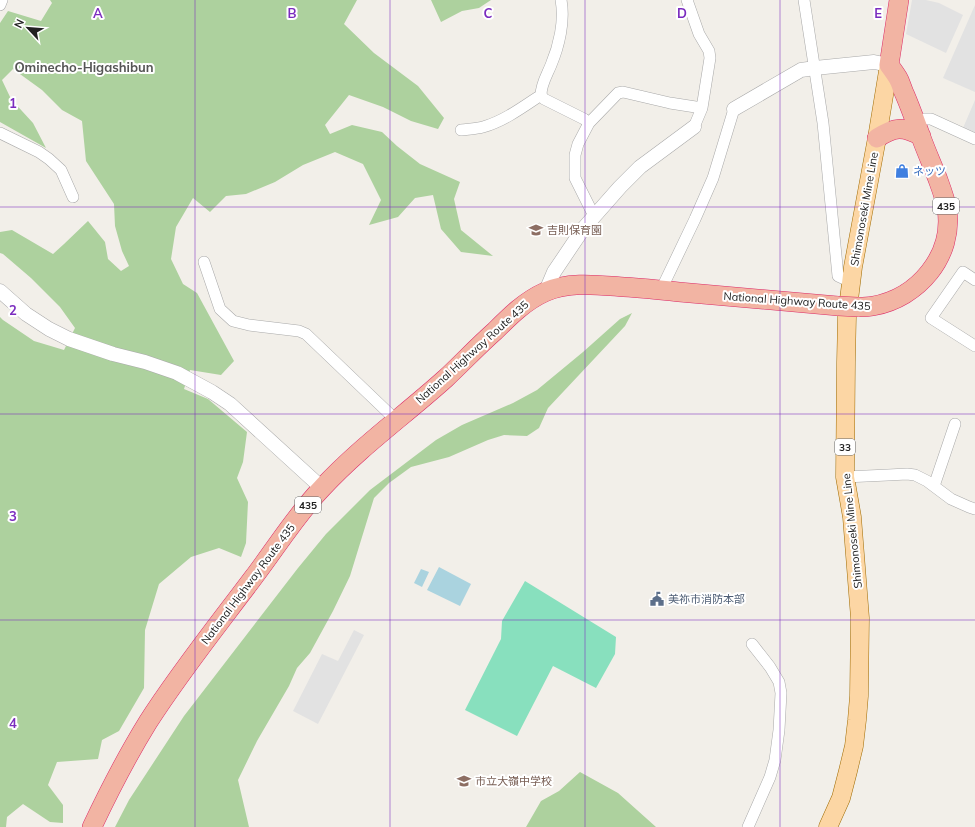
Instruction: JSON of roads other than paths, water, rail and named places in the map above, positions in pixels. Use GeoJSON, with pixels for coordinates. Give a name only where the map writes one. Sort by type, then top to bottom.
{"type":"FeatureCollection","features":[{"type":"Feature","properties":{"kind":"highway"},"geometry":{"type":"LineString","coordinates":[[889,65],[899,0]]}},
{"type":"Feature","properties":{"kind":"highway","name":"National Highway Route 435"},"geometry":{"type":"LineString","coordinates":[[92,827],[130,752],[168,692],[289,527],[322,488],[373,439],[446,378],[515,311],[530,300],[546,291],[567,286],[589,285],[642,288],[838,306],[872,307],[887,303],[919,285],[927,276],[943,249],[946,239],[947,210],[919,130],[897,77],[889,65]]}},
{"type":"Feature","properties":{"kind":"highway"},"geometry":{"type":"LineString","coordinates":[[877,138],[890,130],[919,130]]}},
{"type":"Feature","properties":{"kind":"main road","name":"Shimonoseki Mine Line"},"geometry":{"type":"LineString","coordinates":[[828,827],[841,798],[854,746],[859,696],[860,618],[852,516],[845,477],[847,316],[851,282],[889,65]]}},
{"type":"Feature","properties":{"kind":"street"},"geometry":{"type":"LineString","coordinates":[[0,4],[2,0]]}},
{"type":"Feature","properties":{"kind":"street"},"geometry":{"type":"LineString","coordinates":[[561,0],[561,32],[552,63],[541,89],[541,95],[544,99],[589,123]]}},
{"type":"Feature","properties":{"kind":"street"},"geometry":{"type":"LineString","coordinates":[[546,291],[554,272],[583,228],[620,187],[640,167],[694,127],[702,108],[710,58],[709,51],[699,34],[687,0]]}},
{"type":"Feature","properties":{"kind":"street"},"geometry":{"type":"LineString","coordinates":[[804,0],[815,68],[827,160],[838,276],[851,282]]}},
{"type":"Feature","properties":{"kind":"street"},"geometry":{"type":"LineString","coordinates":[[661,290],[696,219],[713,178],[734,109],[801,70],[874,62],[889,65]]}},
{"type":"Feature","properties":{"kind":"street"},"geometry":{"type":"LineString","coordinates":[[596,214],[591,210],[575,178],[575,155],[578,144],[589,123],[618,93],[624,92],[670,103],[702,108]]}},
{"type":"Feature","properties":{"kind":"street"},"geometry":{"type":"LineString","coordinates":[[461,130],[482,127],[498,121],[515,113],[541,95]]}},
{"type":"Feature","properties":{"kind":"street"},"geometry":{"type":"LineString","coordinates":[[919,130],[924,119],[931,119],[975,139]]}},
{"type":"Feature","properties":{"kind":"street"},"geometry":{"type":"LineString","coordinates":[[0,133],[39,152],[49,159],[61,170],[73,197]]}},
{"type":"Feature","properties":{"kind":"street"},"geometry":{"type":"LineString","coordinates":[[204,262],[220,309],[233,320],[249,325],[299,331],[306,334],[396,420]]}},
{"type":"Feature","properties":{"kind":"street"},"geometry":{"type":"LineString","coordinates":[[975,280],[963,272],[931,318],[975,346]]}},
{"type":"Feature","properties":{"kind":"street"},"geometry":{"type":"LineString","coordinates":[[0,291],[26,314],[49,329],[69,339],[177,373],[212,392],[230,404],[322,488]]}},
{"type":"Feature","properties":{"kind":"street"},"geometry":{"type":"LineString","coordinates":[[934,486],[955,424]]}},
{"type":"Feature","properties":{"kind":"street"},"geometry":{"type":"LineString","coordinates":[[845,477],[907,474],[915,475],[927,481],[951,499],[975,509]]}},
{"type":"Feature","properties":{"kind":"street"},"geometry":{"type":"LineString","coordinates":[[748,827],[770,777],[775,760],[779,730],[781,693],[779,682],[770,667],[752,644]]}},
{"type":"Feature","properties":{"kind":"water"},"geometry":{"type":"Polygon","coordinates":[[[439,567],[471,584],[460,606],[427,590],[439,567]]]}},
{"type":"Feature","properties":{"kind":"water"},"geometry":{"type":"Polygon","coordinates":[[[421,569],[429,572],[422,587],[414,583],[421,569]]]}},
{"type":"Feature","properties":{"kind":"place","name":"ネッツ"},"geometry":{"type":"Point","coordinates":[902,171]}},
{"type":"Feature","properties":{"kind":"place","name":"吉則保育園"},"geometry":{"type":"Point","coordinates":[536,230]}},
{"type":"Feature","properties":{"kind":"place","name":"美祢市消防本部"},"geometry":{"type":"Point","coordinates":[657,599]}},
{"type":"Feature","properties":{"kind":"place","name":"市立大嶺中学校"},"geometry":{"type":"Point","coordinates":[464,781]}},
{"type":"Feature","properties":{"kind":"district","name":"Ominecho-Higashibun"},"geometry":{"type":"Point","coordinates":[84,67]}}]}
